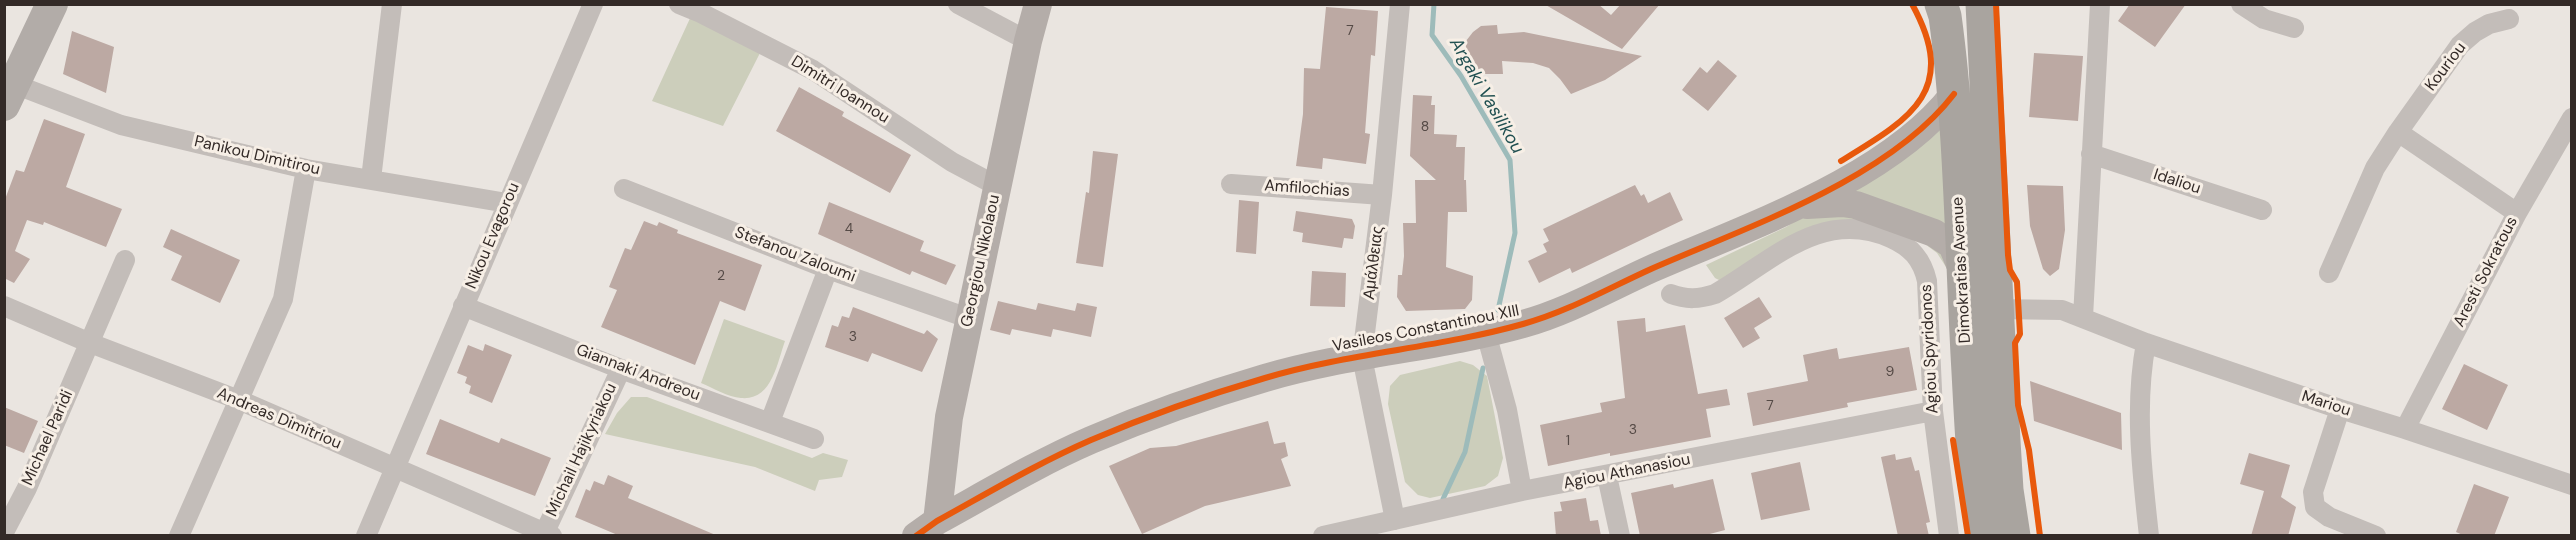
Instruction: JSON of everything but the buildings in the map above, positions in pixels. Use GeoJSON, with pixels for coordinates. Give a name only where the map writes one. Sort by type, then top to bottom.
{"type":"FeatureCollection","features":[{"type":"Feature","properties":{"kind":"highway","name":"Dimokratias Avenue"},"geometry":{"type":"LineString","coordinates":[[1941,4],[1945,16],[1954,94],[1975,486],[1983,536]]}},
{"type":"Feature","properties":{"kind":"highway","name":"Dimokratias Avenue"},"geometry":{"type":"LineString","coordinates":[[1982,4],[1996,309],[2007,490],[2014,536]]}},
{"type":"Feature","properties":{"kind":"main road"},"geometry":{"type":"LineString","coordinates":[[9,95],[52,4]]}},
{"type":"Feature","properties":{"kind":"street"},"geometry":{"type":"LineString","coordinates":[[371,179],[392,4]]}},
{"type":"Feature","properties":{"kind":"street","name":"Nikou Evagorou"},"geometry":{"type":"LineString","coordinates":[[366,536],[593,4]]}},
{"type":"Feature","properties":{"kind":"street","name":"Dimitri Ioannou"},"geometry":{"type":"LineString","coordinates":[[679,4],[813,70],[952,162],[997,186]]}},
{"type":"Feature","properties":{"kind":"street"},"geometry":{"type":"LineString","coordinates":[[958,4],[1028,41]]}},
{"type":"Feature","properties":{"kind":"street","name":"Georgiou Nikolaou"},"geometry":{"type":"LineString","coordinates":[[926,528],[968,318],[1038,4]]}},
{"type":"Feature","properties":{"kind":"street","name":"Αμάλθειας"},"geometry":{"type":"LineString","coordinates":[[1395,520],[1362,357],[1382,195],[1400,4]]}},
{"type":"Feature","properties":{"kind":"street"},"geometry":{"type":"LineString","coordinates":[[2083,317],[2100,4]]}},
{"type":"Feature","properties":{"kind":"street"},"geometry":{"type":"LineString","coordinates":[[2241,4],[2264,19],[2294,28]]}},
{"type":"Feature","properties":{"kind":"street","name":"Kouriou"},"geometry":{"type":"LineString","coordinates":[[2329,273],[2375,168],[2398,132],[2460,45],[2489,24],[2509,19]]}},
{"type":"Feature","properties":{"kind":"street","name":"Vasileos Constantinou XIII"},"geometry":{"type":"LineString","coordinates":[[926,528],[1091,440],[1262,379],[1312,364],[1362,357],[1486,333],[1549,315],[1797,206],[1879,160],[1907,141],[1931,122],[1954,94]]}},
{"type":"Feature","properties":{"kind":"street","name":"Panikou Dimitirou"},"geometry":{"type":"LineString","coordinates":[[9,95],[121,125],[306,169],[507,204]]}},
{"type":"Feature","properties":{"kind":"street","name":"Aresti Sokratous"},"geometry":{"type":"LineString","coordinates":[[2405,429],[2517,213],[2571,118]]}},
{"type":"Feature","properties":{"kind":"street"},"geometry":{"type":"LineString","coordinates":[[2398,132],[2517,213]]}},
{"type":"Feature","properties":{"kind":"street","name":"Idaliou"},"geometry":{"type":"LineString","coordinates":[[2091,154],[2262,210]]}},
{"type":"Feature","properties":{"kind":"street"},"geometry":{"type":"LineString","coordinates":[[179,536],[283,299],[306,169]]}},
{"type":"Feature","properties":{"kind":"street","name":"Amfilochias"},"geometry":{"type":"LineString","coordinates":[[1231,184],[1382,195]]}},
{"type":"Feature","properties":{"kind":"street","name":"Stefanou Zaloumi"},"geometry":{"type":"LineString","coordinates":[[624,189],[828,269],[968,318]]}},
{"type":"Feature","properties":{"kind":"street","name":"Vasileos Constantinou XIII"},"geometry":{"type":"LineString","coordinates":[[1797,206],[1842,203],[1871,208],[1945,238],[1956,251],[1962,269]]}},
{"type":"Feature","properties":{"kind":"street","name":"Agiou Spyridonos"},"geometry":{"type":"LineString","coordinates":[[1671,294],[1685,299],[1702,298],[1715,294],[1802,239],[1820,232],[1858,229],[1876,231],[1909,247],[1924,266],[1927,281],[1932,411],[1949,536]]}},
{"type":"Feature","properties":{"kind":"street","name":"Michael Paridi"},"geometry":{"type":"LineString","coordinates":[[4,532],[27,488],[125,260]]}},
{"type":"Feature","properties":{"kind":"street"},"geometry":{"type":"LineString","coordinates":[[770,422],[828,269]]}},
{"type":"Feature","properties":{"kind":"street","name":"Andreas Dimitriou"},"geometry":{"type":"LineString","coordinates":[[4,306],[90,343],[239,400],[546,534]]}},
{"type":"Feature","properties":{"kind":"street","name":"Giannaki Andreou"},"geometry":{"type":"LineString","coordinates":[[464,306],[621,369],[814,439]]}},
{"type":"Feature","properties":{"kind":"street","name":"Mariou"},"geometry":{"type":"LineString","coordinates":[[1996,309],[2062,310],[2146,343],[2340,410],[2405,429],[2571,485]]}},
{"type":"Feature","properties":{"kind":"street"},"geometry":{"type":"LineString","coordinates":[[1486,333],[1507,410],[1522,491]]}},
{"type":"Feature","properties":{"kind":"street"},"geometry":{"type":"LineString","coordinates":[[2146,343],[2139,405],[2149,536]]}},
{"type":"Feature","properties":{"kind":"street","name":"Michail Hajikyriakou"},"geometry":{"type":"LineString","coordinates":[[546,534],[621,369]]}},
{"type":"Feature","properties":{"kind":"street"},"geometry":{"type":"LineString","coordinates":[[2340,410],[2313,492],[2315,507],[2328,517],[2376,536]]}},
{"type":"Feature","properties":{"kind":"street","name":"Agiou Athanasiou"},"geometry":{"type":"LineString","coordinates":[[1323,536],[1522,491],[1932,411]]}},
{"type":"Feature","properties":{"kind":"street"},"geometry":{"type":"LineString","coordinates":[[1607,476],[1620,536]]}},
{"type":"Feature","properties":{"kind":"green space"},"geometry":{"type":"Polygon","coordinates":[[[692,14],[760,53],[723,126],[652,101],[692,14]]]}},
{"type":"Feature","properties":{"kind":"green space"},"geometry":{"type":"Polygon","coordinates":[[[1943,122],[1957,284],[1937,253],[1921,241],[1864,222],[1721,281],[1715,278],[1706,265],[1786,227],[1888,164],[1943,122]]]}},
{"type":"Feature","properties":{"kind":"green space"},"geometry":{"type":"Polygon","coordinates":[[[724,319],[785,341],[772,379],[760,393],[751,397],[731,396],[701,383],[724,319]]]}},
{"type":"Feature","properties":{"kind":"green space"},"geometry":{"type":"Polygon","coordinates":[[[1460,361],[1473,365],[1487,376],[1503,458],[1498,476],[1485,486],[1430,498],[1418,495],[1405,482],[1388,404],[1390,386],[1400,375],[1460,361]]]}},
{"type":"Feature","properties":{"kind":"green space"},"geometry":{"type":"Polygon","coordinates":[[[631,397],[647,397],[812,458],[823,453],[848,460],[842,477],[819,480],[815,491],[755,467],[605,434],[617,413],[631,397]]]}},
{"type":"Feature","properties":{"kind":"waterway","name":"Argaki Vasilikou"},"geometry":{"type":"LineString","coordinates":[[1434,4],[1432,35],[1461,76],[1510,160],[1515,233],[1498,310]]}},
{"type":"Feature","properties":{"kind":"waterway","name":"Argaki Vasilikou"},"geometry":{"type":"LineString","coordinates":[[1443,499],[1465,452],[1483,368]]}},
{"type":"Feature","properties":{"kind":"cycle path"},"geometry":{"type":"LineString","coordinates":[[1841,161],[1888,131],[1906,116],[1920,99],[1929,81],[1931,59],[1926,34],[1912,4]]}},
{"type":"Feature","properties":{"kind":"cycle path"},"geometry":{"type":"LineString","coordinates":[[1996,4],[2008,255],[2010,270],[2017,282],[2020,334],[2015,343],[2018,405],[2029,450],[2040,536]]}},
{"type":"Feature","properties":{"kind":"cycle path"},"geometry":{"type":"LineString","coordinates":[[916,536],[937,521],[1052,458],[1112,431],[1177,406],[1297,369],[1491,332],[1539,319],[1572,306],[1651,269],[1772,218],[1855,176],[1893,151],[1926,124],[1954,94]]}},
{"type":"Feature","properties":{"kind":"cycle path"},"geometry":{"type":"LineString","coordinates":[[1953,440],[1968,536]]}}]}
